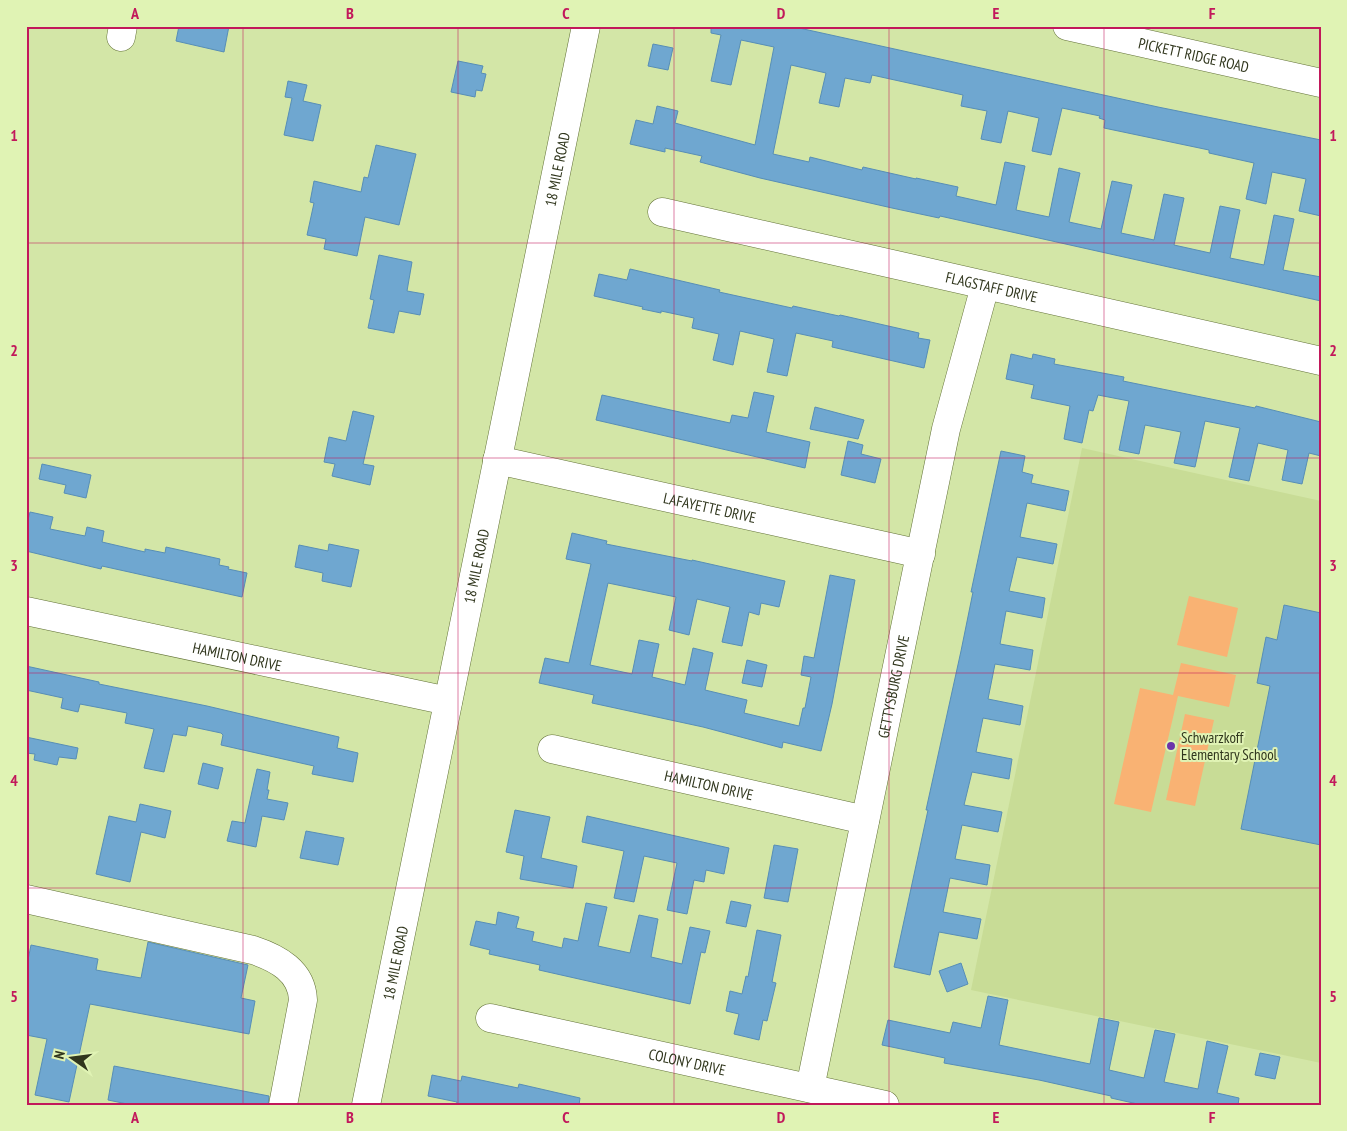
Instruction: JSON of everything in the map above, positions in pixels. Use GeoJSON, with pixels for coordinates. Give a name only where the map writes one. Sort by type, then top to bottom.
{"type":"FeatureCollection","features":[{"type":"Feature","properties":{"kind":"street","name":"18 MILE ROAD"},"geometry":{"type":"LineString","coordinates":[[366,1105],[586,26]]}},
{"type":"Feature","properties":{"kind":"street","name":"PICKETT RIDGE ROAD"},"geometry":{"type":"LineString","coordinates":[[1067,26],[1321,83]]}},
{"type":"Feature","properties":{"kind":"street","name":"FLAGSTAFF DRIVE"},"geometry":{"type":"LineString","coordinates":[[662,212],[1321,361]]}},
{"type":"Feature","properties":{"kind":"street","name":"GETTYSBURG DRIVE"},"geometry":{"type":"LineString","coordinates":[[810,1088],[946,429],[985,286]]}},
{"type":"Feature","properties":{"kind":"street","name":"LAFAYETTE DRIVE"},"geometry":{"type":"LineString","coordinates":[[498,460],[921,554]]}},
{"type":"Feature","properties":{"kind":"street","name":"HAMILTON DRIVE"},"geometry":{"type":"LineString","coordinates":[[26,611],[448,701]]}},
{"type":"Feature","properties":{"kind":"street","name":"HAMILTON DRIVE"},"geometry":{"type":"LineString","coordinates":[[552,749],[865,820]]}},
{"type":"Feature","properties":{"kind":"street"},"geometry":{"type":"LineString","coordinates":[[26,900],[252,950],[271,956],[283,964],[294,974],[303,991],[303,1000],[283,1105]]}},
{"type":"Feature","properties":{"kind":"street","name":"COLONY DRIVE"},"geometry":{"type":"LineString","coordinates":[[490,1018],[885,1105]]}},
{"type":"Feature","properties":{"kind":"shaded area","name":"Schwarzkoff Elementary School"},"geometry":{"type":"Polygon","coordinates":[[[1082,448],[1321,501],[1321,1063],[971,990],[1082,448]]]}},
{"type":"Feature","properties":{"kind":"shaded area"},"geometry":{"type":"Polygon","coordinates":[[[1189,596],[1238,608],[1227,657],[1177,645],[1189,596]]]}},
{"type":"Feature","properties":{"kind":"shaded area"},"geometry":{"type":"Polygon","coordinates":[[[1181,663],[1236,675],[1229,707],[1178,696],[1151,812],[1114,804],[1140,688],[1173,695],[1181,663]]]}},
{"type":"Feature","properties":{"kind":"shaded area"},"geometry":{"type":"Polygon","coordinates":[[[1185,714],[1214,720],[1195,806],[1166,800],[1185,714]]]}},
{"type":"Feature","properties":{"kind":"building"},"geometry":{"type":"Polygon","coordinates":[[[179,26],[229,26],[224,52],[176,41],[179,26]]]}},
{"type":"Feature","properties":{"kind":"building"},"geometry":{"type":"Polygon","coordinates":[[[711,26],[790,26],[1158,107],[1321,140],[1321,216],[1299,211],[1306,179],[1272,172],[1266,204],[1246,199],[1254,163],[1209,153],[1209,150],[1104,128],[1105,120],[1099,118],[1100,116],[1062,108],[1051,155],[1032,151],[1039,118],[1008,111],[1001,143],[981,139],[987,111],[961,106],[963,95],[872,75],[870,83],[845,78],[839,107],[819,103],[826,73],[791,65],[773,154],[809,162],[810,157],[862,170],[863,167],[958,187],[956,196],[996,205],[1005,162],[1025,166],[1016,210],[1049,217],[1059,168],[1080,173],[1069,222],[1101,229],[1112,181],[1132,185],[1121,233],[1154,240],[1164,194],[1184,198],[1174,245],[1210,253],[1220,206],[1240,210],[1230,258],[1264,265],[1274,215],[1294,219],[1283,270],[1321,277],[1321,301],[940,216],[939,218],[892,208],[760,178],[700,162],[702,156],[665,148],[665,152],[630,144],[636,120],[653,124],[657,106],[678,111],[675,123],[755,145],[774,47],[741,40],[731,85],[711,81],[721,35],[711,33],[711,26]]]}},
{"type":"Feature","properties":{"kind":"building"},"geometry":{"type":"Polygon","coordinates":[[[653,44],[673,48],[668,70],[648,66],[653,44]]]}},
{"type":"Feature","properties":{"kind":"building"},"geometry":{"type":"Polygon","coordinates":[[[458,61],[483,66],[481,73],[486,74],[482,91],[476,90],[475,97],[451,92],[458,61]]]}},
{"type":"Feature","properties":{"kind":"building"},"geometry":{"type":"Polygon","coordinates":[[[288,81],[307,85],[303,101],[321,105],[313,141],[284,135],[292,98],[285,97],[288,81]]]}},
{"type":"Feature","properties":{"kind":"building"},"geometry":{"type":"Polygon","coordinates":[[[376,145],[416,154],[399,225],[365,217],[357,256],[324,249],[326,239],[307,235],[314,203],[310,202],[314,181],[361,192],[364,177],[368,178],[376,145]]]}},
{"type":"Feature","properties":{"kind":"building"},"geometry":{"type":"Polygon","coordinates":[[[379,255],[412,262],[407,291],[424,294],[420,315],[399,311],[394,333],[368,328],[374,300],[370,299],[379,255]]]}},
{"type":"Feature","properties":{"kind":"building"},"geometry":{"type":"Polygon","coordinates":[[[630,269],[720,290],[719,292],[792,308],[793,306],[840,315],[919,333],[918,338],[930,340],[924,368],[832,347],[833,341],[796,333],[787,376],[767,372],[774,339],[740,331],[733,365],[713,360],[719,334],[692,328],[694,318],[642,309],[643,307],[594,296],[599,274],[627,280],[630,269]]]}},
{"type":"Feature","properties":{"kind":"building"},"geometry":{"type":"Polygon","coordinates":[[[1011,354],[1032,359],[1033,354],[1055,359],[1054,364],[1124,377],[1123,381],[1255,408],[1256,406],[1321,422],[1321,456],[1309,453],[1302,484],[1282,480],[1288,450],[1258,443],[1249,481],[1229,477],[1240,428],[1205,421],[1195,467],[1174,463],[1181,432],[1145,425],[1139,454],[1119,450],[1129,401],[1098,395],[1093,411],[1089,410],[1082,443],[1064,439],[1070,406],[1031,398],[1034,385],[1006,379],[1011,354]]]}},
{"type":"Feature","properties":{"kind":"building"},"geometry":{"type":"Polygon","coordinates":[[[754,392],[774,396],[766,432],[810,442],[805,468],[596,420],[602,395],[730,423],[732,415],[748,418],[754,392]]]}},
{"type":"Feature","properties":{"kind":"building"},"geometry":{"type":"Polygon","coordinates":[[[815,407],[864,420],[858,439],[810,429],[815,407]]]}},
{"type":"Feature","properties":{"kind":"building"},"geometry":{"type":"Polygon","coordinates":[[[353,411],[374,416],[363,464],[374,466],[370,485],[332,476],[335,464],[324,462],[329,437],[346,441],[353,411]]]}},
{"type":"Feature","properties":{"kind":"building"},"geometry":{"type":"Polygon","coordinates":[[[848,441],[863,445],[861,454],[881,459],[875,483],[841,475],[848,441]]]}},
{"type":"Feature","properties":{"kind":"building"},"geometry":{"type":"Polygon","coordinates":[[[1001,451],[1025,456],[1022,472],[1033,475],[1031,483],[1069,491],[1065,511],[1027,503],[1020,537],[1057,544],[1053,564],[1017,557],[1009,591],[1045,598],[1042,618],[1006,611],[1000,644],[1033,650],[1030,670],[995,664],[988,699],[1023,706],[1020,725],[983,718],[976,752],[1012,759],[1009,779],[972,772],[964,805],[1002,812],[998,832],[962,825],[955,859],[990,865],[987,885],[950,878],[943,912],[981,919],[977,939],[939,932],[930,975],[894,967],[1001,451]]]}},
{"type":"Feature","properties":{"kind":"building"},"geometry":{"type":"Polygon","coordinates":[[[42,464],[91,475],[86,498],[64,493],[66,485],[39,479],[42,464]]]}},
{"type":"Feature","properties":{"kind":"building"},"geometry":{"type":"Polygon","coordinates":[[[30,512],[53,517],[50,529],[85,536],[87,527],[104,531],[102,542],[145,552],[145,549],[165,553],[166,547],[220,559],[219,565],[247,573],[242,597],[102,566],[101,569],[26,551],[26,528],[30,512]]]}},
{"type":"Feature","properties":{"kind":"building"},"geometry":{"type":"Polygon","coordinates":[[[572,533],[607,541],[606,544],[692,560],[785,581],[779,607],[761,603],[759,615],[749,612],[742,646],[722,642],[730,607],[697,599],[689,635],[669,630],[676,597],[608,583],[590,665],[632,674],[639,640],[659,644],[652,677],[685,685],[693,648],[713,653],[705,690],[747,700],[744,713],[799,726],[803,708],[805,708],[811,677],[801,675],[804,656],[814,658],[830,575],[855,580],[832,704],[821,751],[783,742],[782,748],[703,727],[592,703],[594,695],[539,683],[545,658],[569,663],[591,564],[566,559],[572,533]]]}},
{"type":"Feature","properties":{"kind":"building"},"geometry":{"type":"Polygon","coordinates":[[[329,544],[359,550],[351,587],[322,581],[323,573],[295,567],[299,545],[328,551],[329,544]]]}},
{"type":"Feature","properties":{"kind":"building"},"geometry":{"type":"Polygon","coordinates":[[[1284,605],[1321,613],[1321,845],[1241,829],[1270,686],[1257,683],[1266,637],[1277,640],[1284,605]]]}},
{"type":"Feature","properties":{"kind":"building"},"geometry":{"type":"Polygon","coordinates":[[[747,660],[767,665],[762,687],[742,683],[747,660]]]}},
{"type":"Feature","properties":{"kind":"building"},"geometry":{"type":"Polygon","coordinates":[[[26,666],[339,737],[337,748],[358,753],[353,782],[312,774],[314,766],[221,745],[223,735],[221,733],[188,726],[186,736],[173,734],[164,772],[144,768],[154,729],[125,723],[127,713],[80,704],[78,712],[61,708],[63,698],[26,690],[26,666]]]}},
{"type":"Feature","properties":{"kind":"building"},"geometry":{"type":"Polygon","coordinates":[[[26,737],[78,748],[76,759],[59,757],[57,765],[34,760],[35,754],[26,753],[26,737]]]}},
{"type":"Feature","properties":{"kind":"building"},"geometry":{"type":"Polygon","coordinates":[[[203,763],[223,768],[218,789],[198,784],[203,763]]]}},
{"type":"Feature","properties":{"kind":"building"},"geometry":{"type":"Polygon","coordinates":[[[257,769],[270,772],[267,799],[288,803],[284,820],[262,816],[256,847],[227,841],[232,821],[245,823],[257,769]]]}},
{"type":"Feature","properties":{"kind":"building"},"geometry":{"type":"Polygon","coordinates":[[[140,804],[171,811],[165,838],[141,832],[130,882],[96,874],[109,816],[136,822],[140,804]]]}},
{"type":"Feature","properties":{"kind":"building"},"geometry":{"type":"Polygon","coordinates":[[[515,810],[550,817],[541,858],[577,866],[573,888],[520,879],[524,856],[506,852],[515,810]]]}},
{"type":"Feature","properties":{"kind":"building"},"geometry":{"type":"Polygon","coordinates":[[[587,816],[729,848],[724,874],[706,870],[704,882],[694,880],[687,914],[667,910],[677,863],[644,856],[634,902],[614,898],[624,851],[582,842],[587,816]]]}},
{"type":"Feature","properties":{"kind":"building"},"geometry":{"type":"Polygon","coordinates":[[[306,831],[344,838],[338,865],[300,858],[306,831]]]}},
{"type":"Feature","properties":{"kind":"building"},"geometry":{"type":"Polygon","coordinates":[[[774,845],[798,849],[788,902],[764,898],[774,845]]]}},
{"type":"Feature","properties":{"kind":"building"},"geometry":{"type":"Polygon","coordinates":[[[731,901],[751,905],[746,927],[726,923],[731,901]]]}},
{"type":"Feature","properties":{"kind":"building"},"geometry":{"type":"Polygon","coordinates":[[[586,903],[607,907],[598,946],[630,953],[639,915],[658,919],[651,957],[682,964],[690,927],[710,931],[705,953],[701,952],[690,1004],[539,970],[540,965],[489,954],[490,950],[470,945],[476,921],[496,925],[498,912],[519,917],[516,928],[534,932],[532,941],[562,948],[564,938],[578,941],[586,903]]]}},
{"type":"Feature","properties":{"kind":"building"},"geometry":{"type":"Polygon","coordinates":[[[757,930],[781,935],[772,982],[776,983],[767,1021],[763,1020],[759,1040],[734,1034],[739,1014],[726,1011],[730,991],[742,994],[746,976],[748,977],[757,930]]]}},
{"type":"Feature","properties":{"kind":"building"},"geometry":{"type":"Polygon","coordinates":[[[148,942],[248,965],[241,998],[255,1001],[249,1034],[90,1004],[69,1102],[35,1095],[47,1039],[26,1035],[26,970],[31,945],[98,959],[96,970],[141,978],[148,942]]]}},
{"type":"Feature","properties":{"kind":"building"},"geometry":{"type":"Polygon","coordinates":[[[961,963],[968,984],[947,992],[939,971],[961,963]]]}},
{"type":"Feature","properties":{"kind":"building"},"geometry":{"type":"Polygon","coordinates":[[[988,996],[1008,1000],[999,1045],[1090,1064],[1099,1018],[1119,1022],[1109,1070],[1144,1078],[1155,1030],[1175,1034],[1164,1082],[1198,1089],[1207,1041],[1228,1046],[1217,1093],[1239,1098],[1238,1105],[1142,1105],[1039,1080],[944,1063],[945,1058],[882,1045],[888,1020],[950,1033],[953,1022],[981,1028],[988,996]]]}},
{"type":"Feature","properties":{"kind":"building"},"geometry":{"type":"Polygon","coordinates":[[[1260,1053],[1280,1057],[1275,1079],[1255,1075],[1260,1053]]]}},
{"type":"Feature","properties":{"kind":"building"},"geometry":{"type":"Polygon","coordinates":[[[114,1066],[269,1096],[268,1105],[132,1105],[108,1100],[114,1066]]]}},
{"type":"Feature","properties":{"kind":"building"},"geometry":{"type":"Polygon","coordinates":[[[432,1075],[461,1081],[462,1076],[518,1088],[519,1084],[580,1098],[579,1105],[456,1105],[457,1102],[428,1096],[432,1075]]]}},
{"type":"Feature","properties":{"kind":"place","name":"Schwarzkoff Elementary School"},"geometry":{"type":"Point","coordinates":[1171,746]}}]}
